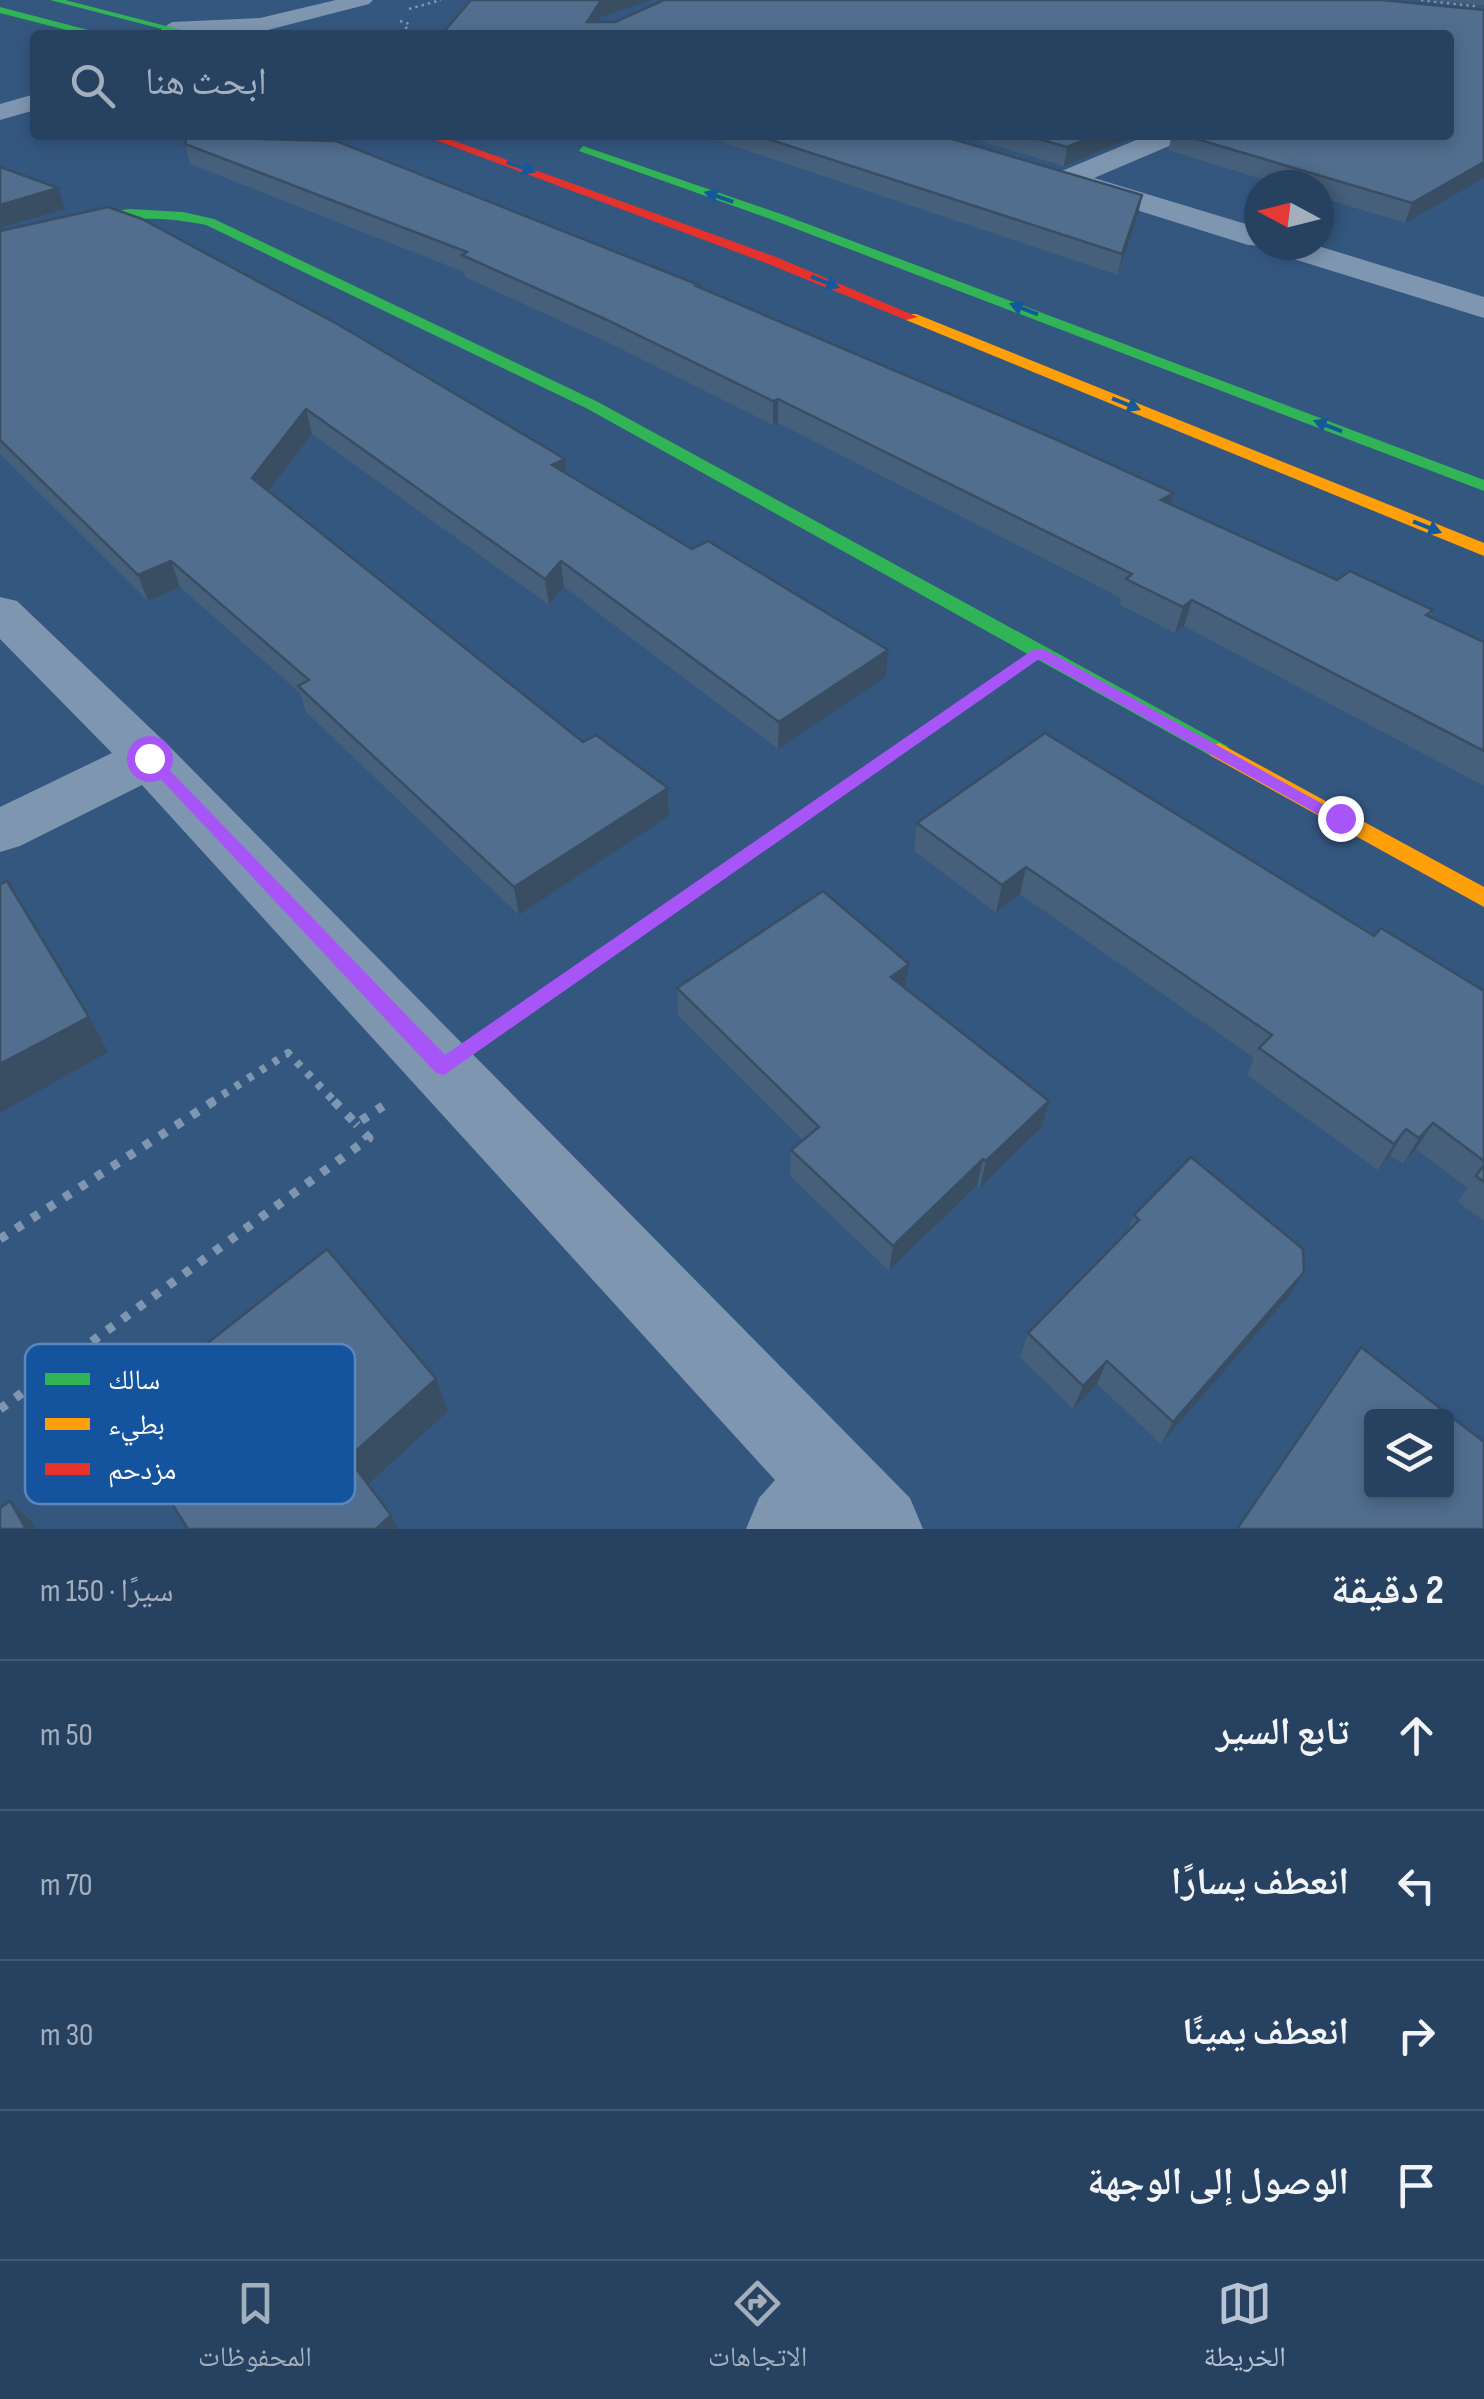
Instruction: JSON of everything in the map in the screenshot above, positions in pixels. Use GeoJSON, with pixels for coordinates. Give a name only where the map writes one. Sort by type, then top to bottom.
{"type":"FeatureCollection","features":[{"type":"Feature","properties":{"kind":"street"},"geometry":{"type":"LineString","coordinates":[[54,0],[179,30]]}},
{"type":"Feature","properties":{"kind":"street"},"geometry":{"type":"LineString","coordinates":[[172,28],[260,25],[370,3]]}},
{"type":"Feature","properties":{"kind":"street"},"geometry":{"type":"LineString","coordinates":[[299,30],[370,3]]}},
{"type":"Feature","properties":{"kind":"street"},"geometry":{"type":"LineString","coordinates":[[0,10],[78,30]]}},
{"type":"Feature","properties":{"kind":"street"},"geometry":{"type":"LineString","coordinates":[[0,101],[30,93]]}},
{"type":"Feature","properties":{"kind":"street"},"geometry":{"type":"LineString","coordinates":[[0,112],[30,103]]}},
{"type":"Feature","properties":{"kind":"street"},"geometry":{"type":"LineString","coordinates":[[442,140],[771,260],[1484,550]]}},
{"type":"Feature","properties":{"kind":"street"},"geometry":{"type":"LineString","coordinates":[[1157,140],[1057,176],[1244,233]]}},
{"type":"Feature","properties":{"kind":"street"},"geometry":{"type":"LineString","coordinates":[[563,142],[777,216],[1484,486]]}},
{"type":"Feature","properties":{"kind":"street"},"geometry":{"type":"LineString","coordinates":[[0,242],[60,222],[128,211],[162,211],[210,222],[592,404],[1484,898]]}},
{"type":"Feature","properties":{"kind":"street"},"geometry":{"type":"LineString","coordinates":[[1330,260],[1484,308]]}},
{"type":"Feature","properties":{"kind":"street"},"geometry":{"type":"LineString","coordinates":[[0,610],[149,758],[444,1067],[834,1513]]}},
{"type":"Feature","properties":{"kind":"street"},"geometry":{"type":"LineString","coordinates":[[0,831],[149,758]]}},
{"type":"Feature","properties":{"kind":"path"},"geometry":{"type":"LineString","coordinates":[[1421,0],[1474,6],[1461,13]]}},
{"type":"Feature","properties":{"kind":"path"},"geometry":{"type":"LineString","coordinates":[[356,1124],[444,1067],[1039,652]]}},
{"type":"Feature","properties":{"kind":"path"},"geometry":{"type":"LineString","coordinates":[[0,1239],[288,1052],[369,1138],[87,1344]]}},
{"type":"Feature","properties":{"kind":"path"},"geometry":{"type":"LineString","coordinates":[[0,1408],[25,1390]]}},
{"type":"Feature","properties":{"kind":"building"},"geometry":{"type":"Polygon","coordinates":[[[471,0],[605,0],[587,22],[615,22],[664,0],[1382,0],[1484,10],[1484,162],[1412,203],[1334,180],[1334,170],[1301,170],[1200,140],[1454,140],[1454,30],[445,30],[471,0]]]}},
{"type":"Feature","properties":{"kind":"building"},"geometry":{"type":"Polygon","coordinates":[[[186,140],[336,141],[699,285],[696,286],[1055,439],[1174,493],[1161,500],[1337,580],[1350,571],[1433,610],[1426,615],[1484,642],[1484,751],[1192,600],[1183,607],[1126,579],[1132,574],[778,399],[773,401],[462,255],[467,252],[185,144],[186,140]]]}},
{"type":"Feature","properties":{"kind":"building"},"geometry":{"type":"Polygon","coordinates":[[[771,140],[956,140],[1142,195],[1122,254],[771,140]]]}},
{"type":"Feature","properties":{"kind":"building"},"geometry":{"type":"Polygon","coordinates":[[[1042,140],[1084,140],[1067,147],[1042,140]]]}},
{"type":"Feature","properties":{"kind":"building"},"geometry":{"type":"Polygon","coordinates":[[[0,167],[58,188],[0,205],[0,167]]]}},
{"type":"Feature","properties":{"kind":"building"},"geometry":{"type":"Polygon","coordinates":[[[108,207],[142,219],[339,325],[565,459],[552,465],[692,549],[708,541],[888,650],[779,722],[561,561],[545,579],[306,409],[252,478],[583,742],[596,735],[668,788],[514,887],[298,686],[309,680],[171,561],[138,575],[0,440],[0,231],[108,207]]]}},
{"type":"Feature","properties":{"kind":"building"},"geometry":{"type":"Polygon","coordinates":[[[1045,733],[1374,936],[1381,928],[1484,991],[1484,1161],[1433,1123],[1419,1138],[1406,1129],[1394,1144],[1259,1048],[1272,1035],[1026,867],[1002,885],[917,823],[1045,733]]]}},
{"type":"Feature","properties":{"kind":"building"},"geometry":{"type":"Polygon","coordinates":[[[7,881],[89,1017],[0,1064],[0,884],[7,881]]]}},
{"type":"Feature","properties":{"kind":"building"},"geometry":{"type":"Polygon","coordinates":[[[823,891],[909,964],[891,977],[1049,1101],[893,1246],[791,1150],[819,1127],[677,988],[823,891]]]}},
{"type":"Feature","properties":{"kind":"building"},"geometry":{"type":"Polygon","coordinates":[[[1191,1157],[1303,1249],[1304,1272],[1173,1422],[1107,1361],[1083,1386],[1028,1333],[1139,1220],[1134,1215],[1191,1157]]]}},
{"type":"Feature","properties":{"kind":"building"},"geometry":{"type":"Polygon","coordinates":[[[1484,1165],[1484,1182],[1476,1176],[1484,1165]]]}},
{"type":"Feature","properties":{"kind":"building"},"geometry":{"type":"Polygon","coordinates":[[[327,1249],[436,1379],[355,1452],[355,1344],[206,1344],[327,1249]]]}},
{"type":"Feature","properties":{"kind":"building"},"geometry":{"type":"Polygon","coordinates":[[[1361,1347],[1441,1409],[1364,1409],[1364,1499],[1454,1499],[1454,1419],[1484,1442],[1484,1529],[1237,1529],[1361,1347]]]}},
{"type":"Feature","properties":{"kind":"building"},"geometry":{"type":"Polygon","coordinates":[[[355,1467],[391,1515],[376,1529],[188,1529],[172,1504],[355,1504],[355,1467]]]}},
{"type":"Feature","properties":{"kind":"building"},"geometry":{"type":"Polygon","coordinates":[[[10,1501],[26,1529],[0,1529],[0,1508],[10,1501]]]}},
{"type":"Feature","properties":{"kind":"traffic: fast"},"geometry":{"type":"LineString","coordinates":[[54,0],[176,30]]}},
{"type":"Feature","properties":{"kind":"traffic: fast"},"geometry":{"type":"LineString","coordinates":[[0,10],[77,30]]}},
{"type":"Feature","properties":{"kind":"traffic: fast"},"geometry":{"type":"LineString","coordinates":[[583,149],[777,217],[1484,486]]}},
{"type":"Feature","properties":{"kind":"traffic: fast"},"geometry":{"type":"LineString","coordinates":[[0,242],[104,215],[156,213],[210,222],[592,405],[1219,751]]}},
{"type":"Feature","properties":{"kind":"traffic: slow"},"geometry":{"type":"LineString","coordinates":[[911,317],[1484,550]]}},
{"type":"Feature","properties":{"kind":"traffic: slow"},"geometry":{"type":"LineString","coordinates":[[1219,751],[1484,898]]}},
{"type":"Feature","properties":{"kind":"traffic: jam"},"geometry":{"type":"LineString","coordinates":[[442,140],[771,260],[911,317]]}},
{"type":"Feature","properties":{"kind":"route"},"geometry":{"type":"LineString","coordinates":[[149,758],[444,1067],[1039,652],[1340,818]]}}]}
